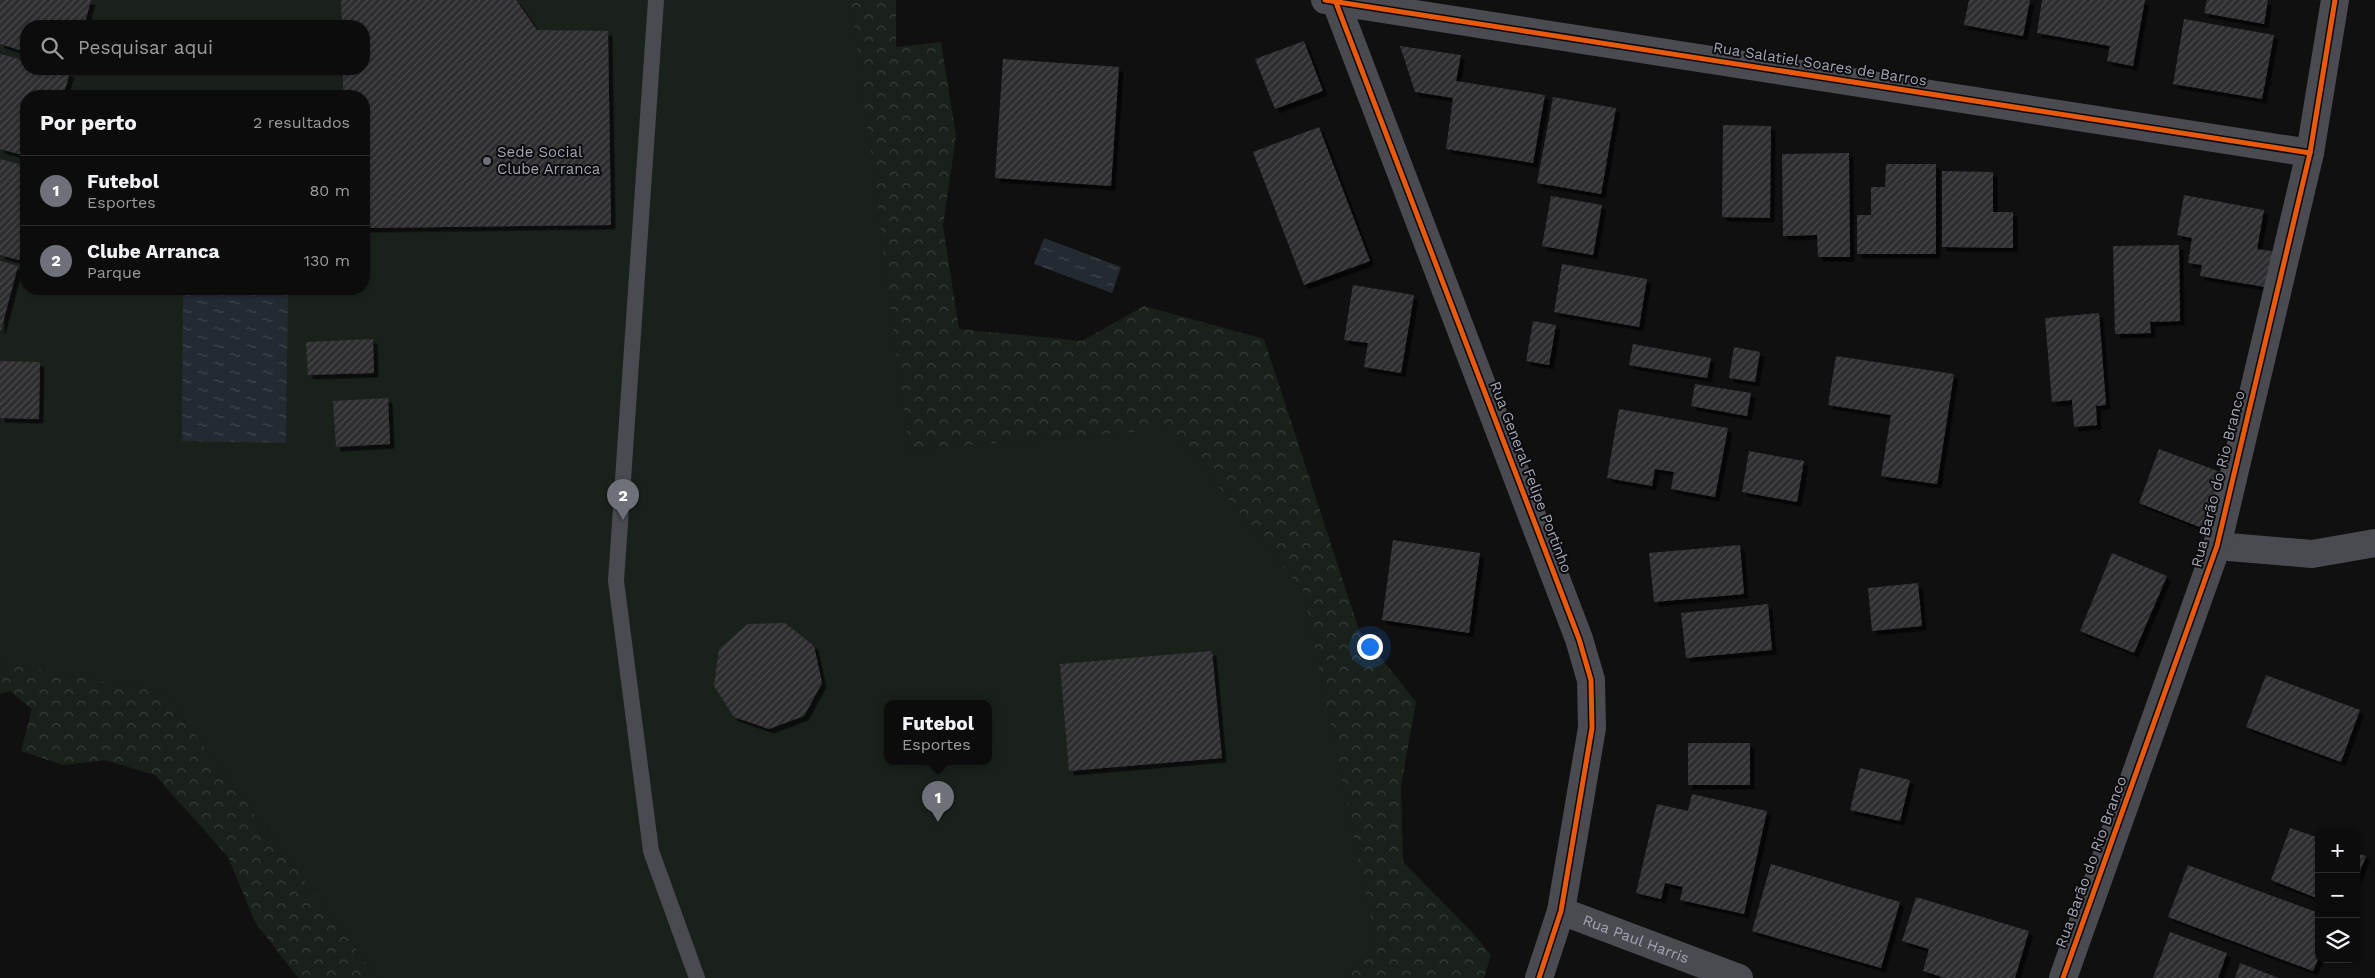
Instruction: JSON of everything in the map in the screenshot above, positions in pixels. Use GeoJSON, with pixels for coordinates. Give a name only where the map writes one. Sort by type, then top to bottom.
{"type":"FeatureCollection","features":[{"type":"Feature","properties":{"kind":"street","name":"Rua Salatiel Soares de Barros"},"geometry":{"type":"LineString","coordinates":[[1332,0],[2310,153]]}},
{"type":"Feature","properties":{"kind":"street","name":"Rua General Felipe Portinho"},"geometry":{"type":"LineString","coordinates":[[1332,0],[1580,639],[1591,680],[1592,728],[1561,911],[1539,978]]}},
{"type":"Feature","properties":{"kind":"street","name":"Rua Barão do Rio Branco"},"geometry":{"type":"LineString","coordinates":[[2063,978],[2217,546],[2310,153],[2335,0]]}},
{"type":"Feature","properties":{"kind":"street"},"geometry":{"type":"LineString","coordinates":[[2217,546],[2312,554],[2375,543]]}},
{"type":"Feature","properties":{"kind":"street","name":"Rua Paul Harris"},"geometry":{"type":"LineString","coordinates":[[1561,911],[1739,978]]}},
{"type":"Feature","properties":{"kind":"lane"},"geometry":{"type":"LineString","coordinates":[[656,0],[616,581],[650,850],[697,978]]}},
{"type":"Feature","properties":{"kind":"green space"},"geometry":{"type":"Polygon","coordinates":[[[0,0],[851,0],[909,450],[1172,429],[1303,591],[1376,943],[1345,978],[377,978],[163,692],[0,663],[0,0]]]}},
{"type":"Feature","properties":{"kind":"green space"},"geometry":{"type":"Polygon","coordinates":[[[695,0],[896,0],[896,47],[941,42],[956,136],[943,226],[959,329],[1082,341],[1144,306],[1264,339],[1359,630],[1416,702],[1401,786],[1403,862],[1471,931],[1491,955],[1484,978],[1290,978],[1292,921],[992,705],[992,700],[985,700],[890,632],[444,978],[298,978],[255,922],[228,857],[155,775],[105,760],[63,765],[21,751],[32,709],[10,691],[0,694],[0,430],[221,522],[695,0]]]}},
{"type":"Feature","properties":{"kind":"water"},"geometry":{"type":"Polygon","coordinates":[[[1044,238],[1121,267],[1112,293],[1034,264],[1044,238]]]}},
{"type":"Feature","properties":{"kind":"water"},"geometry":{"type":"Polygon","coordinates":[[[183,295],[288,295],[286,443],[182,441],[183,295]]]}},
{"type":"Feature","properties":{"kind":"building"},"geometry":{"type":"Polygon","coordinates":[[[0,0],[91,0],[86,20],[20,20],[20,50],[0,44],[0,0]]]}},
{"type":"Feature","properties":{"kind":"building","name":"Sede Social Clube Arranca"},"geometry":{"type":"Polygon","coordinates":[[[341,0],[516,0],[537,30],[608,31],[611,225],[370,228],[370,90],[343,90],[343,75],[370,75],[370,20],[342,20],[341,0]]]}},
{"type":"Feature","properties":{"kind":"building"},"geometry":{"type":"Polygon","coordinates":[[[1969,0],[2030,0],[2023,36],[1964,25],[1969,0]]]}},
{"type":"Feature","properties":{"kind":"building"},"geometry":{"type":"Polygon","coordinates":[[[2042,0],[2145,0],[2133,66],[2107,61],[2110,46],[2037,33],[2042,0]]]}},
{"type":"Feature","properties":{"kind":"building"},"geometry":{"type":"Polygon","coordinates":[[[2207,0],[2268,0],[2264,24],[2204,13],[2207,0]]]}},
{"type":"Feature","properties":{"kind":"building"},"geometry":{"type":"Polygon","coordinates":[[[2184,19],[2274,35],[2262,99],[2173,84],[2184,19]]]}},
{"type":"Feature","properties":{"kind":"building"},"geometry":{"type":"Polygon","coordinates":[[[1304,41],[1323,91],[1275,109],[1255,59],[1304,41]]]}},
{"type":"Feature","properties":{"kind":"building"},"geometry":{"type":"Polygon","coordinates":[[[1400,46],[1461,55],[1456,81],[1545,95],[1533,163],[1446,149],[1453,98],[1415,92],[1400,46]]]}},
{"type":"Feature","properties":{"kind":"building"},"geometry":{"type":"Polygon","coordinates":[[[0,54],[20,59],[20,75],[69,75],[65,90],[20,90],[20,154],[0,149],[0,54]]]}},
{"type":"Feature","properties":{"kind":"building"},"geometry":{"type":"Polygon","coordinates":[[[1003,59],[1119,67],[1111,186],[995,178],[1003,59]]]}},
{"type":"Feature","properties":{"kind":"building"},"geometry":{"type":"Polygon","coordinates":[[[1553,97],[1616,108],[1601,194],[1537,183],[1553,97]]]}},
{"type":"Feature","properties":{"kind":"building"},"geometry":{"type":"Polygon","coordinates":[[[1723,125],[1771,126],[1770,218],[1722,217],[1723,125]]]}},
{"type":"Feature","properties":{"kind":"building"},"geometry":{"type":"Polygon","coordinates":[[[1319,127],[1370,261],[1304,285],[1253,152],[1319,127]]]}},
{"type":"Feature","properties":{"kind":"building"},"geometry":{"type":"Polygon","coordinates":[[[1849,153],[1850,257],[1818,257],[1817,235],[1783,236],[1782,154],[1849,153]]]}},
{"type":"Feature","properties":{"kind":"building"},"geometry":{"type":"Polygon","coordinates":[[[0,159],[20,164],[20,256],[19,260],[0,255],[0,159]]]}},
{"type":"Feature","properties":{"kind":"building"},"geometry":{"type":"Polygon","coordinates":[[[1886,164],[1936,164],[1936,254],[1857,254],[1857,215],[1871,215],[1871,187],[1885,187],[1886,164]]]}},
{"type":"Feature","properties":{"kind":"building"},"geometry":{"type":"Polygon","coordinates":[[[1942,171],[1993,172],[1993,212],[2013,212],[2013,248],[1942,247],[1942,171]]]}},
{"type":"Feature","properties":{"kind":"building"},"geometry":{"type":"Polygon","coordinates":[[[2184,195],[2264,210],[2257,249],[2277,252],[2271,288],[2200,276],[2202,265],[2188,263],[2192,238],[2177,235],[2184,195]]]}},
{"type":"Feature","properties":{"kind":"building"},"geometry":{"type":"Polygon","coordinates":[[[1551,196],[1602,205],[1593,255],[1542,246],[1551,196]]]}},
{"type":"Feature","properties":{"kind":"building"},"geometry":{"type":"Polygon","coordinates":[[[2179,245],[2180,321],[2150,322],[2151,333],[2115,334],[2113,246],[2179,245]]]}},
{"type":"Feature","properties":{"kind":"building"},"geometry":{"type":"Polygon","coordinates":[[[0,261],[18,266],[1,330],[0,330],[0,261]]]}},
{"type":"Feature","properties":{"kind":"building"},"geometry":{"type":"Polygon","coordinates":[[[1562,264],[1647,279],[1639,327],[1554,312],[1562,264]]]}},
{"type":"Feature","properties":{"kind":"building"},"geometry":{"type":"Polygon","coordinates":[[[1353,285],[1414,295],[1401,373],[1364,367],[1368,343],[1344,340],[1353,285]]]}},
{"type":"Feature","properties":{"kind":"building"},"geometry":{"type":"Polygon","coordinates":[[[2099,313],[2106,405],[2096,406],[2097,425],[2074,427],[2072,400],[2052,402],[2045,318],[2099,313]]]}},
{"type":"Feature","properties":{"kind":"building"},"geometry":{"type":"Polygon","coordinates":[[[1533,321],[1556,325],[1549,365],[1526,361],[1533,321]]]}},
{"type":"Feature","properties":{"kind":"building"},"geometry":{"type":"Polygon","coordinates":[[[373,339],[374,373],[308,375],[306,342],[373,339]]]}},
{"type":"Feature","properties":{"kind":"building"},"geometry":{"type":"Polygon","coordinates":[[[1633,344],[1711,358],[1707,378],[1629,365],[1633,344]]]}},
{"type":"Feature","properties":{"kind":"building"},"geometry":{"type":"Polygon","coordinates":[[[1734,347],[1760,352],[1755,382],[1729,378],[1734,347]]]}},
{"type":"Feature","properties":{"kind":"building"},"geometry":{"type":"Polygon","coordinates":[[[1836,356],[1954,374],[1937,484],[1881,476],[1891,415],[1828,405],[1836,356]]]}},
{"type":"Feature","properties":{"kind":"building"},"geometry":{"type":"Polygon","coordinates":[[[0,361],[40,362],[39,419],[0,418],[0,361]]]}},
{"type":"Feature","properties":{"kind":"building"},"geometry":{"type":"Polygon","coordinates":[[[1695,384],[1751,393],[1747,416],[1691,406],[1695,384]]]}},
{"type":"Feature","properties":{"kind":"building"},"geometry":{"type":"Polygon","coordinates":[[[388,398],[390,444],[336,447],[333,401],[388,398]]]}},
{"type":"Feature","properties":{"kind":"building"},"geometry":{"type":"Polygon","coordinates":[[[1619,409],[1728,428],[1715,497],[1671,489],[1674,472],[1655,469],[1652,486],[1607,478],[1619,409]]]}},
{"type":"Feature","properties":{"kind":"building"},"geometry":{"type":"Polygon","coordinates":[[[2159,449],[2223,473],[2202,528],[2139,503],[2159,449]]]}},
{"type":"Feature","properties":{"kind":"building"},"geometry":{"type":"Polygon","coordinates":[[[1749,451],[1804,461],[1797,502],[1742,492],[1749,451]]]}},
{"type":"Feature","properties":{"kind":"building"},"geometry":{"type":"Polygon","coordinates":[[[1393,540],[1480,553],[1469,633],[1382,620],[1393,540]]]}},
{"type":"Feature","properties":{"kind":"building"},"geometry":{"type":"Polygon","coordinates":[[[1740,545],[1744,594],[1654,602],[1649,553],[1740,545]]]}},
{"type":"Feature","properties":{"kind":"building"},"geometry":{"type":"Polygon","coordinates":[[[2112,553],[2167,576],[2134,653],[2080,631],[2112,553]]]}},
{"type":"Feature","properties":{"kind":"building"},"geometry":{"type":"Polygon","coordinates":[[[1918,583],[1922,626],[1872,631],[1868,588],[1918,583]]]}},
{"type":"Feature","properties":{"kind":"building"},"geometry":{"type":"Polygon","coordinates":[[[1768,604],[1772,650],[1686,658],[1681,613],[1768,604]]]}},
{"type":"Feature","properties":{"kind":"building"},"geometry":{"type":"Polygon","coordinates":[[[785,623],[814,646],[822,683],[804,716],[769,729],[734,717],[714,686],[719,649],[748,624],[785,623]]]}},
{"type":"Feature","properties":{"kind":"building"},"geometry":{"type":"Polygon","coordinates":[[[1212,651],[1222,758],[1069,771],[1060,664],[1212,651]]]}},
{"type":"Feature","properties":{"kind":"building"},"geometry":{"type":"Polygon","coordinates":[[[2266,675],[2360,710],[2341,762],[2246,727],[2266,675]]]}},
{"type":"Feature","properties":{"kind":"building"},"geometry":{"type":"Polygon","coordinates":[[[1688,743],[1750,743],[1750,785],[1688,785],[1688,743]]]}},
{"type":"Feature","properties":{"kind":"building"},"geometry":{"type":"Polygon","coordinates":[[[1860,768],[1910,780],[1900,821],[1850,810],[1860,768]]]}},
{"type":"Feature","properties":{"kind":"building"},"geometry":{"type":"Polygon","coordinates":[[[1692,794],[1767,811],[1744,914],[1680,900],[1683,887],[1665,883],[1661,899],[1636,893],[1657,804],[1688,811],[1692,794]]]}},
{"type":"Feature","properties":{"kind":"building"},"geometry":{"type":"Polygon","coordinates":[[[2290,828],[2315,837],[2315,897],[2271,880],[2290,828]]]}},
{"type":"Feature","properties":{"kind":"building"},"geometry":{"type":"Polygon","coordinates":[[[2360,854],[2366,856],[2360,871],[2360,854]]]}},
{"type":"Feature","properties":{"kind":"building"},"geometry":{"type":"Polygon","coordinates":[[[1771,864],[1900,902],[1881,968],[1752,931],[1771,864]]]}},
{"type":"Feature","properties":{"kind":"building"},"geometry":{"type":"Polygon","coordinates":[[[2188,865],[2315,912],[2316,963],[2313,971],[2168,917],[2188,865]]]}},
{"type":"Feature","properties":{"kind":"building"},"geometry":{"type":"Polygon","coordinates":[[[1916,897],[2029,931],[2015,978],[1945,978],[1923,971],[1929,949],[1902,941],[1916,897]]]}},
{"type":"Feature","properties":{"kind":"building"},"geometry":{"type":"Polygon","coordinates":[[[2170,932],[2227,953],[2218,978],[2153,978],[2170,932]]]}},
{"type":"Feature","properties":{"kind":"building"},"geometry":{"type":"Polygon","coordinates":[[[2240,963],[2279,978],[2235,978],[2240,963]]]}},
{"type":"Feature","properties":{"kind":"cycle path"},"geometry":{"type":"LineString","coordinates":[[1325,0],[2310,153]]}},
{"type":"Feature","properties":{"kind":"cycle path"},"geometry":{"type":"LineString","coordinates":[[1335,0],[1579,639],[1591,680],[1592,728],[1561,911],[1539,978]]}},
{"type":"Feature","properties":{"kind":"cycle path"},"geometry":{"type":"LineString","coordinates":[[2063,978],[2217,546],[2310,153],[2335,0]]}},
{"type":"Feature","properties":{"kind":"place","name":"Sede Social Clube Arranca"},"geometry":{"type":"Point","coordinates":[487,161]}},
{"type":"Feature","properties":{"kind":"place","name":"Clube Arranca"},"geometry":{"type":"Point","coordinates":[623,520]}},
{"type":"Feature","properties":{"kind":"place","name":"Futebol"},"geometry":{"type":"Point","coordinates":[938,822]}}]}
